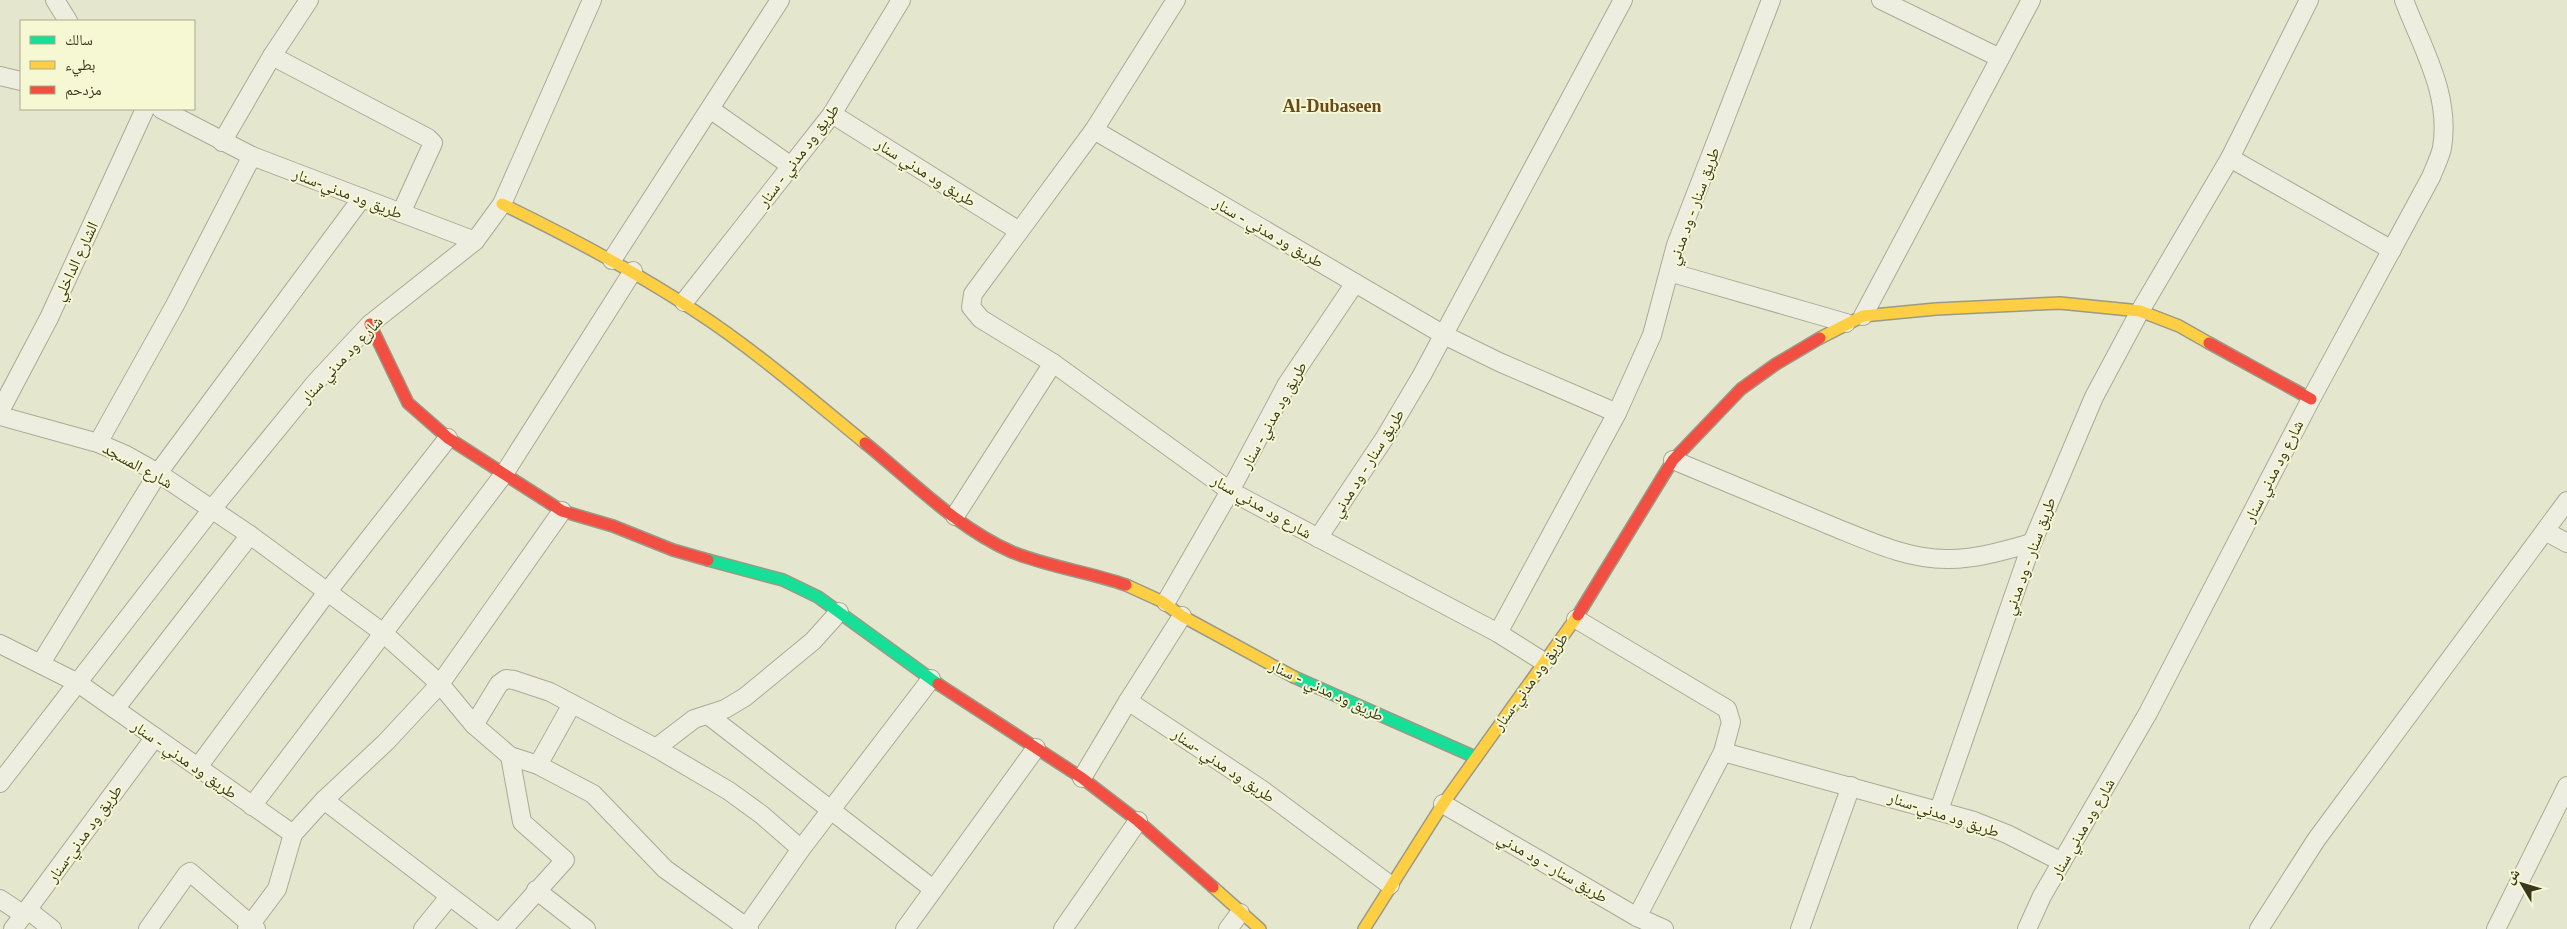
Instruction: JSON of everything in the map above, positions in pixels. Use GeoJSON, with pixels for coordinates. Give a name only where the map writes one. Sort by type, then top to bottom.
{"type":"FeatureCollection","features":[{"type":"Feature","properties":{"kind":"street"},"geometry":{"type":"LineString","coordinates":[[55,0],[67,20]]}},
{"type":"Feature","properties":{"kind":"street"},"geometry":{"type":"LineString","coordinates":[[222,142],[272,56],[309,0]]}},
{"type":"Feature","properties":{"kind":"street","name":"شارع ود مدني سنار"},"geometry":{"type":"LineString","coordinates":[[1,779],[78,684],[212,509],[315,383],[370,324],[475,242],[502,204],[592,0]]}},
{"type":"Feature","properties":{"kind":"street"},"geometry":{"type":"LineString","coordinates":[[612,260],[780,0]]}},
{"type":"Feature","properties":{"kind":"street","name":"طريق ود مدني - سنار"},"geometry":{"type":"LineString","coordinates":[[684,302],[832,114],[901,0]]}},
{"type":"Feature","properties":{"kind":"street"},"geometry":{"type":"LineString","coordinates":[[1019,230],[1094,130],[1176,0]]}},
{"type":"Feature","properties":{"kind":"street","name":"طريق سنار - ود مدني"},"geometry":{"type":"LineString","coordinates":[[1318,538],[1384,439],[1444,335],[1623,0]]}},
{"type":"Feature","properties":{"kind":"street","name":"طريق سنار - ود مدني"},"geometry":{"type":"LineString","coordinates":[[1498,633],[1617,412],[1652,336],[1669,272],[1689,210],[1771,0]]}},
{"type":"Feature","properties":{"kind":"street"},"geometry":{"type":"LineString","coordinates":[[1880,0],[2000,58]]}},
{"type":"Feature","properties":{"kind":"street"},"geometry":{"type":"LineString","coordinates":[[1863,316],[2031,0]]}},
{"type":"Feature","properties":{"kind":"street","name":"طريق سنار - ود مدني"},"geometry":{"type":"LineString","coordinates":[[1939,810],[2032,543],[2094,397],[2140,311],[2230,158],[2309,0]]}},
{"type":"Feature","properties":{"kind":"street","name":"شارع ود مدني سنار"},"geometry":{"type":"LineString","coordinates":[[2027,929],[2042,896],[2148,713],[2311,399],[2431,177],[2442,149],[2444,117],[2434,70],[2404,0]]}},
{"type":"Feature","properties":{"kind":"street"},"geometry":{"type":"LineString","coordinates":[[272,56],[428,138],[433,143],[401,213]]}},
{"type":"Feature","properties":{"kind":"street"},"geometry":{"type":"LineString","coordinates":[[0,76],[20,82]]}},
{"type":"Feature","properties":{"kind":"street"},"geometry":{"type":"LineString","coordinates":[[710,109],[791,166]]}},
{"type":"Feature","properties":{"kind":"street","name":"الشارع الداخلي"},"geometry":{"type":"LineString","coordinates":[[0,411],[49,318],[145,110]]}},
{"type":"Feature","properties":{"kind":"street","name":"طريق ود مدني-سنار"},"geometry":{"type":"LineString","coordinates":[[163,110],[252,156],[475,242]]}},
{"type":"Feature","properties":{"kind":"street","name":"طريق ود مدني سنار"},"geometry":{"type":"LineString","coordinates":[[832,114],[1019,230]]}},
{"type":"Feature","properties":{"kind":"street","name":"طريق ود مدني - سنار"},"geometry":{"type":"LineString","coordinates":[[1094,130],[1444,335]]}},
{"type":"Feature","properties":{"kind":"street"},"geometry":{"type":"LineString","coordinates":[[98,443],[176,305],[252,156]]}},
{"type":"Feature","properties":{"kind":"street"},"geometry":{"type":"LineString","coordinates":[[2230,158],[2392,250]]}},
{"type":"Feature","properties":{"kind":"street"},"geometry":{"type":"LineString","coordinates":[[41,663],[158,473],[362,198]]}},
{"type":"Feature","properties":{"kind":"street","name":"طريق ود مدني - سنار"},"geometry":{"type":"LineString","coordinates":[[502,204],[612,260],[684,302],[755,353],[955,516],[992,543],[1031,558],[1144,591],[1166,602],[1182,616],[1294,677],[1475,757]]}},
{"type":"Feature","properties":{"kind":"street","name":"شارع ود مدني سنار"},"geometry":{"type":"LineString","coordinates":[[1019,230],[972,294],[971,307],[981,319],[1053,363],[1230,491],[1498,633],[1544,662]]}},
{"type":"Feature","properties":{"kind":"street"},"geometry":{"type":"LineString","coordinates":[[252,806],[382,632],[504,474],[632,271]]}},
{"type":"Feature","properties":{"kind":"street"},"geometry":{"type":"LineString","coordinates":[[1669,272],[1846,323]]}},
{"type":"Feature","properties":{"kind":"street","name":"طريق ود مدني- سنار"},"geometry":{"type":"LineString","coordinates":[[1166,602],[1230,491],[1287,384],[1355,283]]}},
{"type":"Feature","properties":{"kind":"street"},"geometry":{"type":"LineString","coordinates":[[1576,619],[1673,460],[1741,389],[1776,364],[1846,323],[1863,316],[1936,309],[2060,303],[2140,311],[2180,326],[2311,399]]}},
{"type":"Feature","properties":{"kind":"street"},"geometry":{"type":"LineString","coordinates":[[370,324],[408,403],[448,438],[562,512],[613,526],[673,550],[799,586],[839,612],[931,679],[1082,778],[1138,821],[1260,929]]}},
{"type":"Feature","properties":{"kind":"street"},"geometry":{"type":"LineString","coordinates":[[1444,335],[1499,362],[1617,412]]}},
{"type":"Feature","properties":{"kind":"street"},"geometry":{"type":"LineString","coordinates":[[955,516],[1053,363]]}},
{"type":"Feature","properties":{"kind":"street","name":"شارع المسجد"},"geometry":{"type":"LineString","coordinates":[[0,416],[98,443],[158,473],[250,535],[328,591],[382,632],[440,684]]}},
{"type":"Feature","properties":{"kind":"street"},"geometry":{"type":"LineString","coordinates":[[198,767],[328,591],[448,438]]}},
{"type":"Feature","properties":{"kind":"street","name":"طريق سنار - ود مدني"},"geometry":{"type":"LineString","coordinates":[[1673,460],[1756,496],[1886,548],[1919,556],[1950,559],[2032,543]]}},
{"type":"Feature","properties":{"kind":"street"},"geometry":{"type":"LineString","coordinates":[[2259,929],[2316,840],[2567,501]]}},
{"type":"Feature","properties":{"kind":"street"},"geometry":{"type":"LineString","coordinates":[[148,929],[186,874],[190,872],[251,927],[277,889],[288,844],[293,834],[324,800],[386,742],[440,684],[562,512]]}},
{"type":"Feature","properties":{"kind":"street"},"geometry":{"type":"LineString","coordinates":[[2545,531],[2567,543]]}},
{"type":"Feature","properties":{"kind":"street"},"geometry":{"type":"LineString","coordinates":[[115,709],[250,535]]}},
{"type":"Feature","properties":{"kind":"street"},"geometry":{"type":"LineString","coordinates":[[656,748],[694,719],[725,709],[745,697],[799,654],[839,612]]}},
{"type":"Feature","properties":{"kind":"street"},"geometry":{"type":"LineString","coordinates":[[1082,778],[1182,616]]}},
{"type":"Feature","properties":{"kind":"street","name":"طريق ود مدني-سنار"},"geometry":{"type":"LineString","coordinates":[[1364,929],[1390,885],[1475,757],[1576,619],[1728,709],[1731,722],[1723,752],[1649,924]]}},
{"type":"Feature","properties":{"kind":"street"},"geometry":{"type":"LineString","coordinates":[[0,644],[41,663],[78,684]]}},
{"type":"Feature","properties":{"kind":"street"},"geometry":{"type":"LineString","coordinates":[[440,684],[474,725],[510,756],[538,765],[593,794],[665,869],[747,928],[801,849],[931,679]]}},
{"type":"Feature","properties":{"kind":"street"},"geometry":{"type":"LineString","coordinates":[[474,725],[499,684],[506,680],[514,680],[550,692],[656,748],[729,791],[762,815],[801,849]]}},
{"type":"Feature","properties":{"kind":"street","name":"طريق ود مدني - سنار"},"geometry":{"type":"LineString","coordinates":[[78,684],[293,834]]}},
{"type":"Feature","properties":{"kind":"street","name":"طريق ود مدني -سنار"},"geometry":{"type":"LineString","coordinates":[[1128,701],[1261,789],[1390,885]]}},
{"type":"Feature","properties":{"kind":"street"},"geometry":{"type":"LineString","coordinates":[[538,765],[572,704]]}},
{"type":"Feature","properties":{"kind":"street"},"geometry":{"type":"LineString","coordinates":[[708,715],[933,889]]}},
{"type":"Feature","properties":{"kind":"street","name":"طريق ود مدني-سنار"},"geometry":{"type":"LineString","coordinates":[[13,929],[155,737]]}},
{"type":"Feature","properties":{"kind":"street"},"geometry":{"type":"LineString","coordinates":[[905,929],[1036,748]]}},
{"type":"Feature","properties":{"kind":"street","name":"طريق ود مدني-سنار"},"geometry":{"type":"LineString","coordinates":[[1723,752],[1939,810],[2007,834],[2062,862]]}},
{"type":"Feature","properties":{"kind":"street"},"geometry":{"type":"LineString","coordinates":[[503,929],[536,890],[565,860],[522,822],[510,756]]}},
{"type":"Feature","properties":{"kind":"street"},"geometry":{"type":"LineString","coordinates":[[1800,929],[1851,786]]}},
{"type":"Feature","properties":{"kind":"street"},"geometry":{"type":"LineString","coordinates":[[2496,929],[2567,786]]}},
{"type":"Feature","properties":{"kind":"street"},"geometry":{"type":"LineString","coordinates":[[324,800],[493,929]]}},
{"type":"Feature","properties":{"kind":"street","name":"طريق سنار - ود مدني"},"geometry":{"type":"LineString","coordinates":[[1443,804],[1649,924]]}},
{"type":"Feature","properties":{"kind":"street"},"geometry":{"type":"LineString","coordinates":[[1064,929],[1138,821]]}},
{"type":"Feature","properties":{"kind":"street"},"geometry":{"type":"LineString","coordinates":[[536,890],[586,929]]}},
{"type":"Feature","properties":{"kind":"street"},"geometry":{"type":"LineString","coordinates":[[423,929],[449,897]]}},
{"type":"Feature","properties":{"kind":"street"},"geometry":{"type":"LineString","coordinates":[[0,899],[26,912],[52,929]]}},
{"type":"Feature","properties":{"kind":"street"},"geometry":{"type":"LineString","coordinates":[[1228,929],[1240,913]]}},
{"type":"Feature","properties":{"kind":"traffic: fast"},"geometry":{"type":"LineString","coordinates":[[708,560],[783,580],[818,597],[938,684]]}},
{"type":"Feature","properties":{"kind":"traffic: fast"},"geometry":{"type":"LineString","coordinates":[[1294,677],[1475,757]]}},
{"type":"Feature","properties":{"kind":"traffic: slow"},"geometry":{"type":"LineString","coordinates":[[502,204],[600,254],[648,281],[695,311],[761,358],[865,443]]}},
{"type":"Feature","properties":{"kind":"traffic: slow"},"geometry":{"type":"LineString","coordinates":[[1820,338],[1863,316],[1936,309],[2060,303],[2140,311],[2179,326],[2209,343]]}},
{"type":"Feature","properties":{"kind":"traffic: slow"},"geometry":{"type":"LineString","coordinates":[[1126,585],[1161,601],[1182,616],[1294,677]]}},
{"type":"Feature","properties":{"kind":"traffic: slow"},"geometry":{"type":"LineString","coordinates":[[1364,929],[1443,804],[1578,615]]}},
{"type":"Feature","properties":{"kind":"traffic: slow"},"geometry":{"type":"LineString","coordinates":[[1213,887],[1260,929]]}},
{"type":"Feature","properties":{"kind":"traffic: jam"},"geometry":{"type":"LineString","coordinates":[[370,324],[408,403],[448,438],[562,511],[613,526],[673,550],[708,560]]}},
{"type":"Feature","properties":{"kind":"traffic: jam"},"geometry":{"type":"LineString","coordinates":[[1578,615],[1673,460],[1741,389],[1776,364],[1820,338]]}},
{"type":"Feature","properties":{"kind":"traffic: jam"},"geometry":{"type":"LineString","coordinates":[[2209,343],[2311,399]]}},
{"type":"Feature","properties":{"kind":"traffic: jam"},"geometry":{"type":"LineString","coordinates":[[865,443],[936,503],[972,530],[992,542],[1026,557],[1126,585]]}},
{"type":"Feature","properties":{"kind":"traffic: jam"},"geometry":{"type":"LineString","coordinates":[[938,684],[1082,778],[1138,821],[1213,887]]}},
{"type":"Feature","properties":{"kind":"district","name":"Al-Dubaseen"},"geometry":{"type":"Point","coordinates":[1332,106]}}]}
